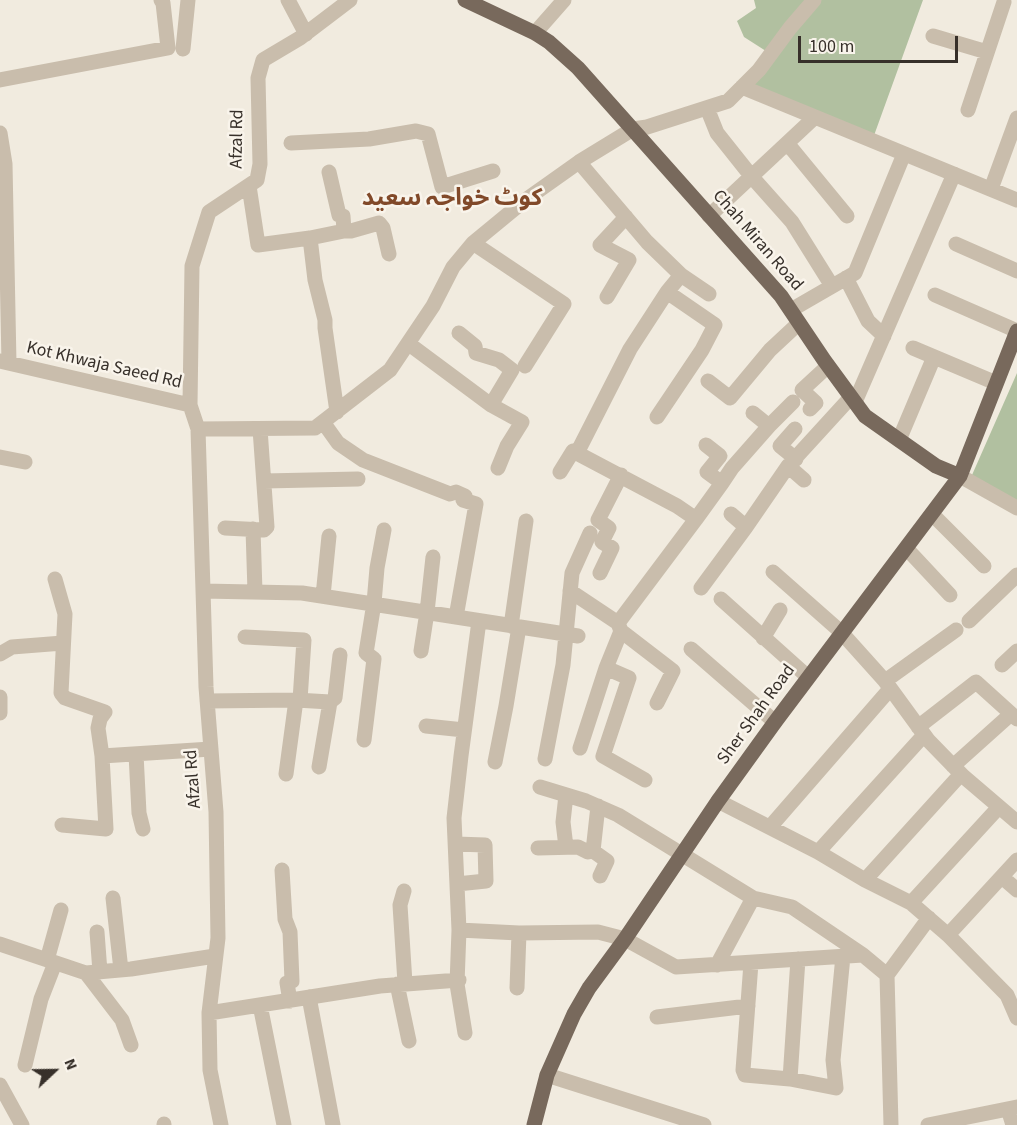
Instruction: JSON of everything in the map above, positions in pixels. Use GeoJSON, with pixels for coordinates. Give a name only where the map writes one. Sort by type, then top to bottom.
{"type":"FeatureCollection","features":[{"type":"Feature","properties":{"kind":"main road","name":"Chah Miran Road"},"geometry":{"type":"LineString","coordinates":[[465,0],[535,33],[549,42],[578,68],[782,296],[828,366],[865,416],[936,466],[960,476]]}},
{"type":"Feature","properties":{"kind":"main road","name":"Sher Shah Road"},"geometry":{"type":"LineString","coordinates":[[534,1125],[547,1075],[574,1014],[589,988],[774,722],[960,476],[1017,331]]}},
{"type":"Feature","properties":{"kind":"street"},"geometry":{"type":"LineString","coordinates":[[0,80],[168,48],[163,3],[160,0]]}},
{"type":"Feature","properties":{"kind":"street"},"geometry":{"type":"LineString","coordinates":[[183,49],[188,0]]}},
{"type":"Feature","properties":{"kind":"street"},"geometry":{"type":"LineString","coordinates":[[288,0],[306,34]]}},
{"type":"Feature","properties":{"kind":"street","name":"Afzal Rd"},"geometry":{"type":"LineString","coordinates":[[190,405],[193,328],[192,266],[209,212],[257,180],[260,164],[258,78],[263,60],[306,34],[350,0]]}},
{"type":"Feature","properties":{"kind":"street"},"geometry":{"type":"LineString","coordinates":[[535,33],[564,0]]}},
{"type":"Feature","properties":{"kind":"street"},"geometry":{"type":"LineString","coordinates":[[198,429],[315,428],[390,370],[433,306],[453,267],[474,243],[524,201],[579,162],[633,129],[646,128],[728,101],[759,70],[814,0]]}},
{"type":"Feature","properties":{"kind":"street"},"geometry":{"type":"LineString","coordinates":[[968,110],[1006,2]]}},
{"type":"Feature","properties":{"kind":"street"},"geometry":{"type":"LineString","coordinates":[[933,36],[987,52]]}},
{"type":"Feature","properties":{"kind":"street"},"geometry":{"type":"LineString","coordinates":[[742,87],[1017,200]]}},
{"type":"Feature","properties":{"kind":"street"},"geometry":{"type":"LineString","coordinates":[[707,108],[717,133],[792,222],[832,286]]}},
{"type":"Feature","properties":{"kind":"street"},"geometry":{"type":"LineString","coordinates":[[709,216],[815,117]]}},
{"type":"Feature","properties":{"kind":"street"},"geometry":{"type":"LineString","coordinates":[[991,189],[1017,118]]}},
{"type":"Feature","properties":{"kind":"street"},"geometry":{"type":"LineString","coordinates":[[291,143],[369,139],[416,131],[428,134],[442,187],[493,171]]}},
{"type":"Feature","properties":{"kind":"street"},"geometry":{"type":"LineString","coordinates":[[1,140],[5,172],[4,362]]}},
{"type":"Feature","properties":{"kind":"street"},"geometry":{"type":"LineString","coordinates":[[787,143],[847,216]]}},
{"type":"Feature","properties":{"kind":"street"},"geometry":{"type":"LineString","coordinates":[[708,381],[730,398],[795,317],[832,286],[855,273],[904,154]]}},
{"type":"Feature","properties":{"kind":"street"},"geometry":{"type":"LineString","coordinates":[[579,162],[647,242],[681,275],[709,294]]}},
{"type":"Feature","properties":{"kind":"street"},"geometry":{"type":"LineString","coordinates":[[329,172],[339,215],[343,216],[344,231]]}},
{"type":"Feature","properties":{"kind":"street"},"geometry":{"type":"LineString","coordinates":[[701,588],[792,463],[853,400],[884,336],[954,174]]}},
{"type":"Feature","properties":{"kind":"street"},"geometry":{"type":"LineString","coordinates":[[249,186],[258,245],[351,231],[379,223],[383,228],[389,254]]}},
{"type":"Feature","properties":{"kind":"street"},"geometry":{"type":"LineString","coordinates":[[607,297],[628,261],[600,245],[626,217]]}},
{"type":"Feature","properties":{"kind":"street"},"geometry":{"type":"LineString","coordinates":[[310,238],[315,280],[325,320],[337,412]]}},
{"type":"Feature","properties":{"kind":"street"},"geometry":{"type":"LineString","coordinates":[[474,243],[564,304],[525,366]]}},
{"type":"Feature","properties":{"kind":"street"},"geometry":{"type":"LineString","coordinates":[[956,244],[1017,271]]}},
{"type":"Feature","properties":{"kind":"street"},"geometry":{"type":"LineString","coordinates":[[577,453],[630,349],[667,292],[681,275]]}},
{"type":"Feature","properties":{"kind":"street"},"geometry":{"type":"LineString","coordinates":[[846,278],[868,321],[884,336]]}},
{"type":"Feature","properties":{"kind":"street"},"geometry":{"type":"LineString","coordinates":[[657,417],[702,350],[715,326],[667,292]]}},
{"type":"Feature","properties":{"kind":"street"},"geometry":{"type":"LineString","coordinates":[[935,296],[1017,331]]}},
{"type":"Feature","properties":{"kind":"street"},"geometry":{"type":"LineString","coordinates":[[459,333],[475,346],[476,352],[499,360],[512,370],[491,405]]}},
{"type":"Feature","properties":{"kind":"street"},"geometry":{"type":"LineString","coordinates":[[409,344],[491,405],[522,422],[507,446],[498,468]]}},
{"type":"Feature","properties":{"kind":"street"},"geometry":{"type":"LineString","coordinates":[[913,348],[996,383]]}},
{"type":"Feature","properties":{"kind":"street"},"geometry":{"type":"LineString","coordinates":[[899,440],[934,357]]}},
{"type":"Feature","properties":{"kind":"street","name":"Kot Khwaja Saeed Rd"},"geometry":{"type":"LineString","coordinates":[[4,362],[190,405],[198,429]]}},
{"type":"Feature","properties":{"kind":"street"},"geometry":{"type":"LineString","coordinates":[[810,409],[816,403],[802,390],[828,366]]}},
{"type":"Feature","properties":{"kind":"street"},"geometry":{"type":"LineString","coordinates":[[580,748],[620,627],[732,468],[793,402]]}},
{"type":"Feature","properties":{"kind":"street"},"geometry":{"type":"LineString","coordinates":[[753,413],[769,426]]}},
{"type":"Feature","properties":{"kind":"street"},"geometry":{"type":"LineString","coordinates":[[323,422],[338,443],[363,460],[450,494],[456,492],[465,496],[463,500],[476,504],[456,617]]}},
{"type":"Feature","properties":{"kind":"street","name":"Afzal Rd"},"geometry":{"type":"LineString","coordinates":[[198,429],[207,701],[216,812],[218,927],[209,1013],[210,1070],[221,1125]]}},
{"type":"Feature","properties":{"kind":"street"},"geometry":{"type":"LineString","coordinates":[[225,528],[264,530],[267,527],[260,429]]}},
{"type":"Feature","properties":{"kind":"street"},"geometry":{"type":"LineString","coordinates":[[795,429],[780,446],[804,480]]}},
{"type":"Feature","properties":{"kind":"street"},"geometry":{"type":"LineString","coordinates":[[706,445],[720,456],[707,472],[722,483]]}},
{"type":"Feature","properties":{"kind":"street"},"geometry":{"type":"LineString","coordinates":[[560,472],[573,451],[677,506],[696,519]]}},
{"type":"Feature","properties":{"kind":"street"},"geometry":{"type":"LineString","coordinates":[[0,457],[25,462]]}},
{"type":"Feature","properties":{"kind":"street"},"geometry":{"type":"LineString","coordinates":[[600,573],[612,548],[602,542],[609,528],[598,520],[621,476]]}},
{"type":"Feature","properties":{"kind":"street","name":"Chah Miran Road"},"geometry":{"type":"LineString","coordinates":[[960,476],[1017,508]]}},
{"type":"Feature","properties":{"kind":"street"},"geometry":{"type":"LineString","coordinates":[[264,481],[358,479]]}},
{"type":"Feature","properties":{"kind":"street"},"geometry":{"type":"LineString","coordinates":[[731,514],[746,527]]}},
{"type":"Feature","properties":{"kind":"street"},"geometry":{"type":"LineString","coordinates":[[932,514],[984,566]]}},
{"type":"Feature","properties":{"kind":"street"},"geometry":{"type":"LineString","coordinates":[[495,762],[506,706],[526,521]]}},
{"type":"Feature","properties":{"kind":"street"},"geometry":{"type":"LineString","coordinates":[[253,529],[255,592]]}},
{"type":"Feature","properties":{"kind":"street"},"geometry":{"type":"LineString","coordinates":[[364,740],[374,659],[366,653],[374,603],[376,568],[384,530]]}},
{"type":"Feature","properties":{"kind":"street"},"geometry":{"type":"LineString","coordinates":[[545,759],[571,635],[572,573],[590,533]]}},
{"type":"Feature","properties":{"kind":"street"},"geometry":{"type":"LineString","coordinates":[[323,596],[329,536]]}},
{"type":"Feature","properties":{"kind":"street"},"geometry":{"type":"LineString","coordinates":[[907,549],[950,595]]}},
{"type":"Feature","properties":{"kind":"street"},"geometry":{"type":"LineString","coordinates":[[421,651],[433,557]]}},
{"type":"Feature","properties":{"kind":"street"},"geometry":{"type":"LineString","coordinates":[[773,572],[841,632],[887,685],[921,731],[957,770],[1017,822]]}},
{"type":"Feature","properties":{"kind":"street"},"geometry":{"type":"LineString","coordinates":[[770,827],[887,685],[962,625],[1017,574]]}},
{"type":"Feature","properties":{"kind":"street"},"geometry":{"type":"LineString","coordinates":[[55,579],[65,614],[60,693],[65,698],[105,712],[100,719],[99,728],[106,829],[62,825]]}},
{"type":"Feature","properties":{"kind":"street"},"geometry":{"type":"LineString","coordinates":[[203,591],[302,593],[571,635]]}},
{"type":"Feature","properties":{"kind":"street"},"geometry":{"type":"LineString","coordinates":[[570,591],[620,627],[673,671],[657,703]]}},
{"type":"Feature","properties":{"kind":"street"},"geometry":{"type":"LineString","coordinates":[[721,599],[808,677]]}},
{"type":"Feature","properties":{"kind":"street"},"geometry":{"type":"LineString","coordinates":[[763,638],[780,610]]}},
{"type":"Feature","properties":{"kind":"street"},"geometry":{"type":"LineString","coordinates":[[465,1033],[457,984],[459,980],[459,930],[454,818],[479,621]]}},
{"type":"Feature","properties":{"kind":"street"},"geometry":{"type":"LineString","coordinates":[[245,637],[304,640],[298,700],[286,774]]}},
{"type":"Feature","properties":{"kind":"street"},"geometry":{"type":"LineString","coordinates":[[0,654],[12,647],[63,644]]}},
{"type":"Feature","properties":{"kind":"street"},"geometry":{"type":"LineString","coordinates":[[691,649],[774,722]]}},
{"type":"Feature","properties":{"kind":"street"},"geometry":{"type":"LineString","coordinates":[[1002,665],[1017,651]]}},
{"type":"Feature","properties":{"kind":"street"},"geometry":{"type":"LineString","coordinates":[[319,766],[330,702],[335,698],[340,655]]}},
{"type":"Feature","properties":{"kind":"street"},"geometry":{"type":"LineString","coordinates":[[606,668],[629,678],[603,756],[645,780]]}},
{"type":"Feature","properties":{"kind":"street"},"geometry":{"type":"LineString","coordinates":[[818,852],[921,731],[975,681],[1014,716],[957,770],[865,880]]}},
{"type":"Feature","properties":{"kind":"street"},"geometry":{"type":"LineString","coordinates":[[0,697],[0,713]]}},
{"type":"Feature","properties":{"kind":"street"},"geometry":{"type":"LineString","coordinates":[[207,701],[330,702]]}},
{"type":"Feature","properties":{"kind":"street"},"geometry":{"type":"LineString","coordinates":[[426,726],[464,730]]}},
{"type":"Feature","properties":{"kind":"street"},"geometry":{"type":"LineString","coordinates":[[102,756],[211,749]]}},
{"type":"Feature","properties":{"kind":"street"},"geometry":{"type":"LineString","coordinates":[[136,754],[139,813],[143,829]]}},
{"type":"Feature","properties":{"kind":"street"},"geometry":{"type":"LineString","coordinates":[[540,787],[618,815],[753,898],[792,907],[887,975]]}},
{"type":"Feature","properties":{"kind":"street"},"geometry":{"type":"LineString","coordinates":[[566,795],[563,822],[566,847]]}},
{"type":"Feature","properties":{"kind":"street"},"geometry":{"type":"LineString","coordinates":[[718,801],[911,903],[948,935],[1007,995],[1017,1018]]}},
{"type":"Feature","properties":{"kind":"street"},"geometry":{"type":"LineString","coordinates":[[593,851],[598,806]]}},
{"type":"Feature","properties":{"kind":"street"},"geometry":{"type":"LineString","coordinates":[[911,903],[999,807]]}},
{"type":"Feature","properties":{"kind":"street"},"geometry":{"type":"LineString","coordinates":[[456,844],[485,845],[486,881],[457,884]]}},
{"type":"Feature","properties":{"kind":"street"},"geometry":{"type":"LineString","coordinates":[[538,848],[578,847],[588,852],[593,851],[607,861],[600,876]]}},
{"type":"Feature","properties":{"kind":"street"},"geometry":{"type":"LineString","coordinates":[[948,935],[1017,860]]}},
{"type":"Feature","properties":{"kind":"street"},"geometry":{"type":"LineString","coordinates":[[282,870],[285,919],[290,932],[292,981],[287,983],[290,1000]]}},
{"type":"Feature","properties":{"kind":"street"},"geometry":{"type":"LineString","coordinates":[[1002,877],[1017,890]]}},
{"type":"Feature","properties":{"kind":"street"},"geometry":{"type":"LineString","coordinates":[[404,891],[400,905],[401,983],[409,1041]]}},
{"type":"Feature","properties":{"kind":"street"},"geometry":{"type":"LineString","coordinates":[[113,898],[121,970]]}},
{"type":"Feature","properties":{"kind":"street"},"geometry":{"type":"LineString","coordinates":[[717,965],[753,898]]}},
{"type":"Feature","properties":{"kind":"street"},"geometry":{"type":"LineString","coordinates":[[25,1065],[61,910]]}},
{"type":"Feature","properties":{"kind":"street"},"geometry":{"type":"LineString","coordinates":[[891,1125],[887,975],[929,918]]}},
{"type":"Feature","properties":{"kind":"street"},"geometry":{"type":"LineString","coordinates":[[459,930],[519,933],[598,932],[625,939],[676,967],[862,955]]}},
{"type":"Feature","properties":{"kind":"street"},"geometry":{"type":"LineString","coordinates":[[97,932],[93,972],[123,1020],[131,1045]]}},
{"type":"Feature","properties":{"kind":"street"},"geometry":{"type":"LineString","coordinates":[[517,988],[519,933]]}},
{"type":"Feature","properties":{"kind":"street"},"geometry":{"type":"LineString","coordinates":[[0,944],[93,972],[215,956]]}},
{"type":"Feature","properties":{"kind":"street"},"geometry":{"type":"LineString","coordinates":[[751,963],[743,1070],[745,1075],[790,1079],[836,1088],[833,1060],[843,956]]}},
{"type":"Feature","properties":{"kind":"street"},"geometry":{"type":"LineString","coordinates":[[790,1079],[798,959]]}},
{"type":"Feature","properties":{"kind":"street"},"geometry":{"type":"LineString","coordinates":[[209,1013],[401,983],[459,980]]}},
{"type":"Feature","properties":{"kind":"street"},"geometry":{"type":"LineString","coordinates":[[309,998],[333,1125]]}},
{"type":"Feature","properties":{"kind":"street"},"geometry":{"type":"LineString","coordinates":[[260,1005],[284,1125]]}},
{"type":"Feature","properties":{"kind":"street"},"geometry":{"type":"LineString","coordinates":[[657,1017],[748,1006]]}},
{"type":"Feature","properties":{"kind":"street"},"geometry":{"type":"LineString","coordinates":[[547,1075],[704,1125]]}},
{"type":"Feature","properties":{"kind":"street"},"geometry":{"type":"LineString","coordinates":[[0,1085],[22,1125]]}},
{"type":"Feature","properties":{"kind":"street"},"geometry":{"type":"LineString","coordinates":[[928,1125],[1012,1108],[1013,1125]]}},
{"type":"Feature","properties":{"kind":"green space"},"geometry":{"type":"Polygon","coordinates":[[[754,0],[923,0],[872,141],[742,87],[769,53],[744,37],[737,21],[756,8],[754,0]]]}},
{"type":"Feature","properties":{"kind":"green space"},"geometry":{"type":"Polygon","coordinates":[[[1017,373],[1017,501],[972,475],[1017,373]]]}},
{"type":"Feature","properties":{"kind":"district","name":"کوٹ خواجہ سعید"},"geometry":{"type":"Point","coordinates":[452,200]}}]}
